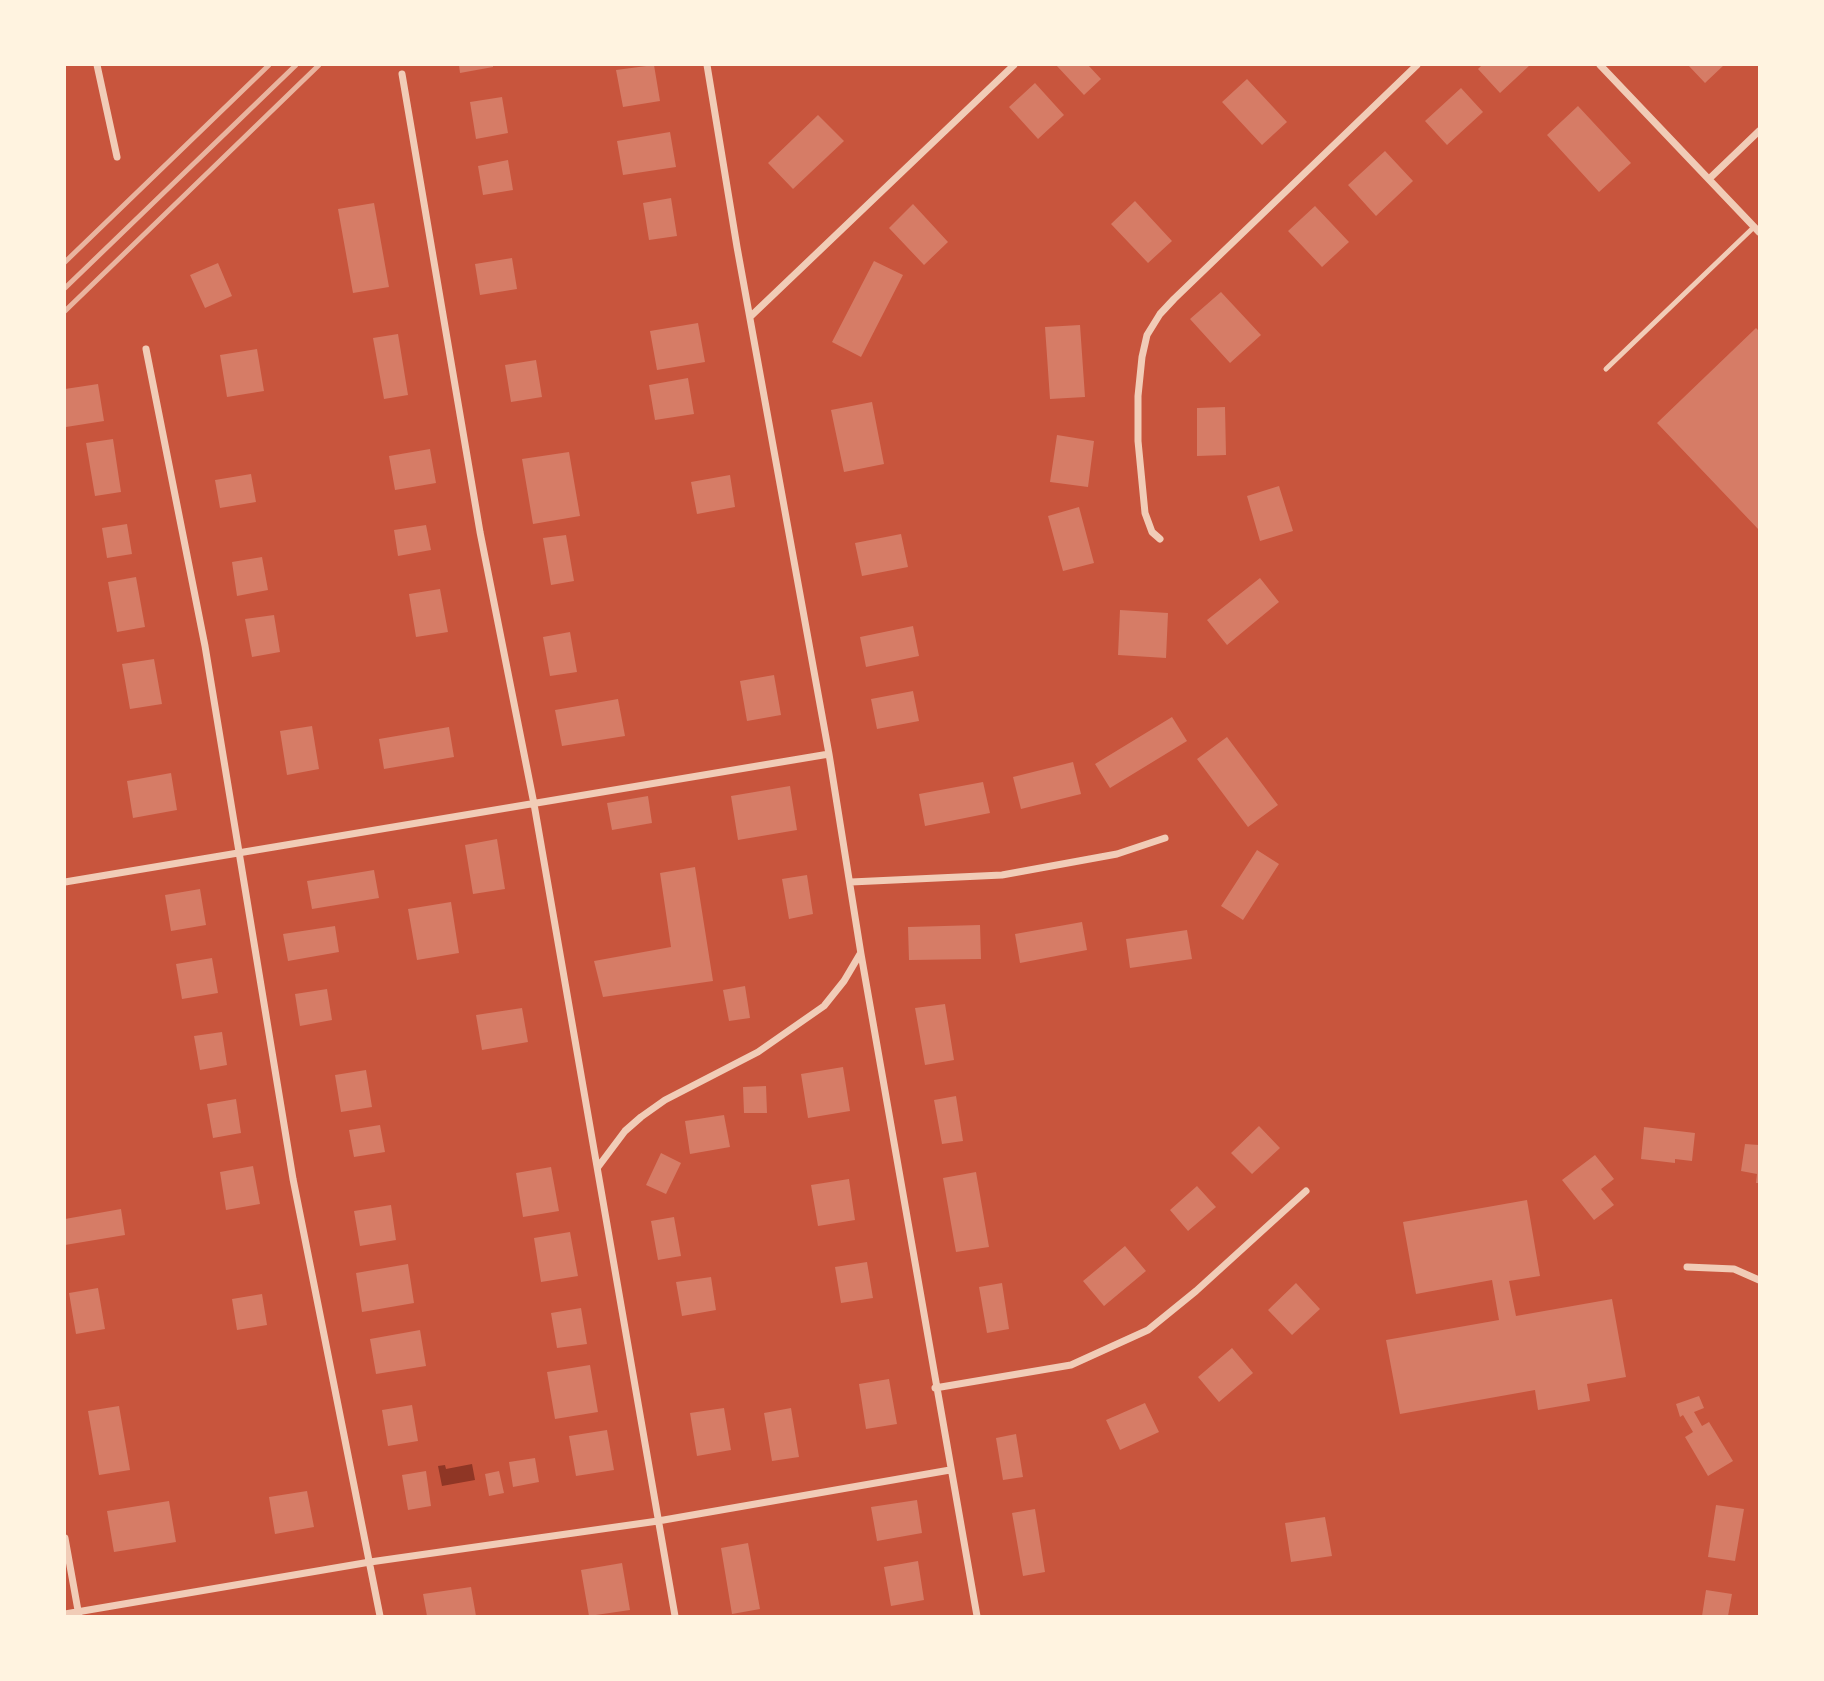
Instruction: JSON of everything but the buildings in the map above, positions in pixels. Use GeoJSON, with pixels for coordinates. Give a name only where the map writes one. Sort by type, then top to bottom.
{"type":"FeatureCollection","features":[{"type":"Feature","properties":{"kind":"street"},"geometry":{"type":"LineString","coordinates":[[97,65],[117,157]]}},
{"type":"Feature","properties":{"kind":"street"},"geometry":{"type":"LineString","coordinates":[[707,65],[829,754],[935,1388],[977,1616]]}},
{"type":"Feature","properties":{"kind":"street"},"geometry":{"type":"LineString","coordinates":[[750,317],[1014,65]]}},
{"type":"Feature","properties":{"kind":"street"},"geometry":{"type":"LineString","coordinates":[[1160,539],[1152,532],[1145,513],[1138,441],[1138,396],[1147,335],[1160,314],[1174,299],[1417,65]]}},
{"type":"Feature","properties":{"kind":"street"},"geometry":{"type":"LineString","coordinates":[[1600,65],[1757,230]]}},
{"type":"Feature","properties":{"kind":"street"},"geometry":{"type":"LineString","coordinates":[[402,74],[480,532],[534,804],[675,1616]]}},
{"type":"Feature","properties":{"kind":"street"},"geometry":{"type":"LineString","coordinates":[[1709,179],[1759,131]]}},
{"type":"Feature","properties":{"kind":"street"},"geometry":{"type":"LineString","coordinates":[[146,349],[205,646],[293,1179],[380,1616]]}},
{"type":"Feature","properties":{"kind":"street"},"geometry":{"type":"LineString","coordinates":[[65,882],[829,754]]}},
{"type":"Feature","properties":{"kind":"street"},"geometry":{"type":"LineString","coordinates":[[851,882],[1002,875],[1117,854],[1165,838]]}},
{"type":"Feature","properties":{"kind":"street"},"geometry":{"type":"LineString","coordinates":[[598,1167],[625,1131],[649,1111],[758,1052],[824,1006],[861,954]]}},
{"type":"Feature","properties":{"kind":"street"},"geometry":{"type":"LineString","coordinates":[[935,1388],[1071,1365],[1148,1330],[1196,1291],[1306,1192]]}},
{"type":"Feature","properties":{"kind":"street"},"geometry":{"type":"LineString","coordinates":[[1687,1267],[1734,1269],[1759,1280]]}},
{"type":"Feature","properties":{"kind":"street"},"geometry":{"type":"LineString","coordinates":[[65,1614],[79,1614],[370,1562],[658,1521],[950,1470]]}},
{"type":"Feature","properties":{"kind":"street"},"geometry":{"type":"LineString","coordinates":[[65,1538],[79,1614]]}},
{"type":"Feature","properties":{"kind":"lane"},"geometry":{"type":"LineString","coordinates":[[1606,369],[1757,230]]}},
{"type":"Feature","properties":{"kind":"shaded area"},"geometry":{"type":"Polygon","coordinates":[[[472,1464],[475,1480],[442,1486],[438,1466],[445,1465],[446,1469],[472,1464]]]}},
{"type":"Feature","properties":{"kind":"railway"},"geometry":{"type":"LineString","coordinates":[[65,262],[269,65]]}},
{"type":"Feature","properties":{"kind":"railway"},"geometry":{"type":"LineString","coordinates":[[65,288],[296,65]]}},
{"type":"Feature","properties":{"kind":"railway"},"geometry":{"type":"LineString","coordinates":[[65,311],[319,65]]}}]}
